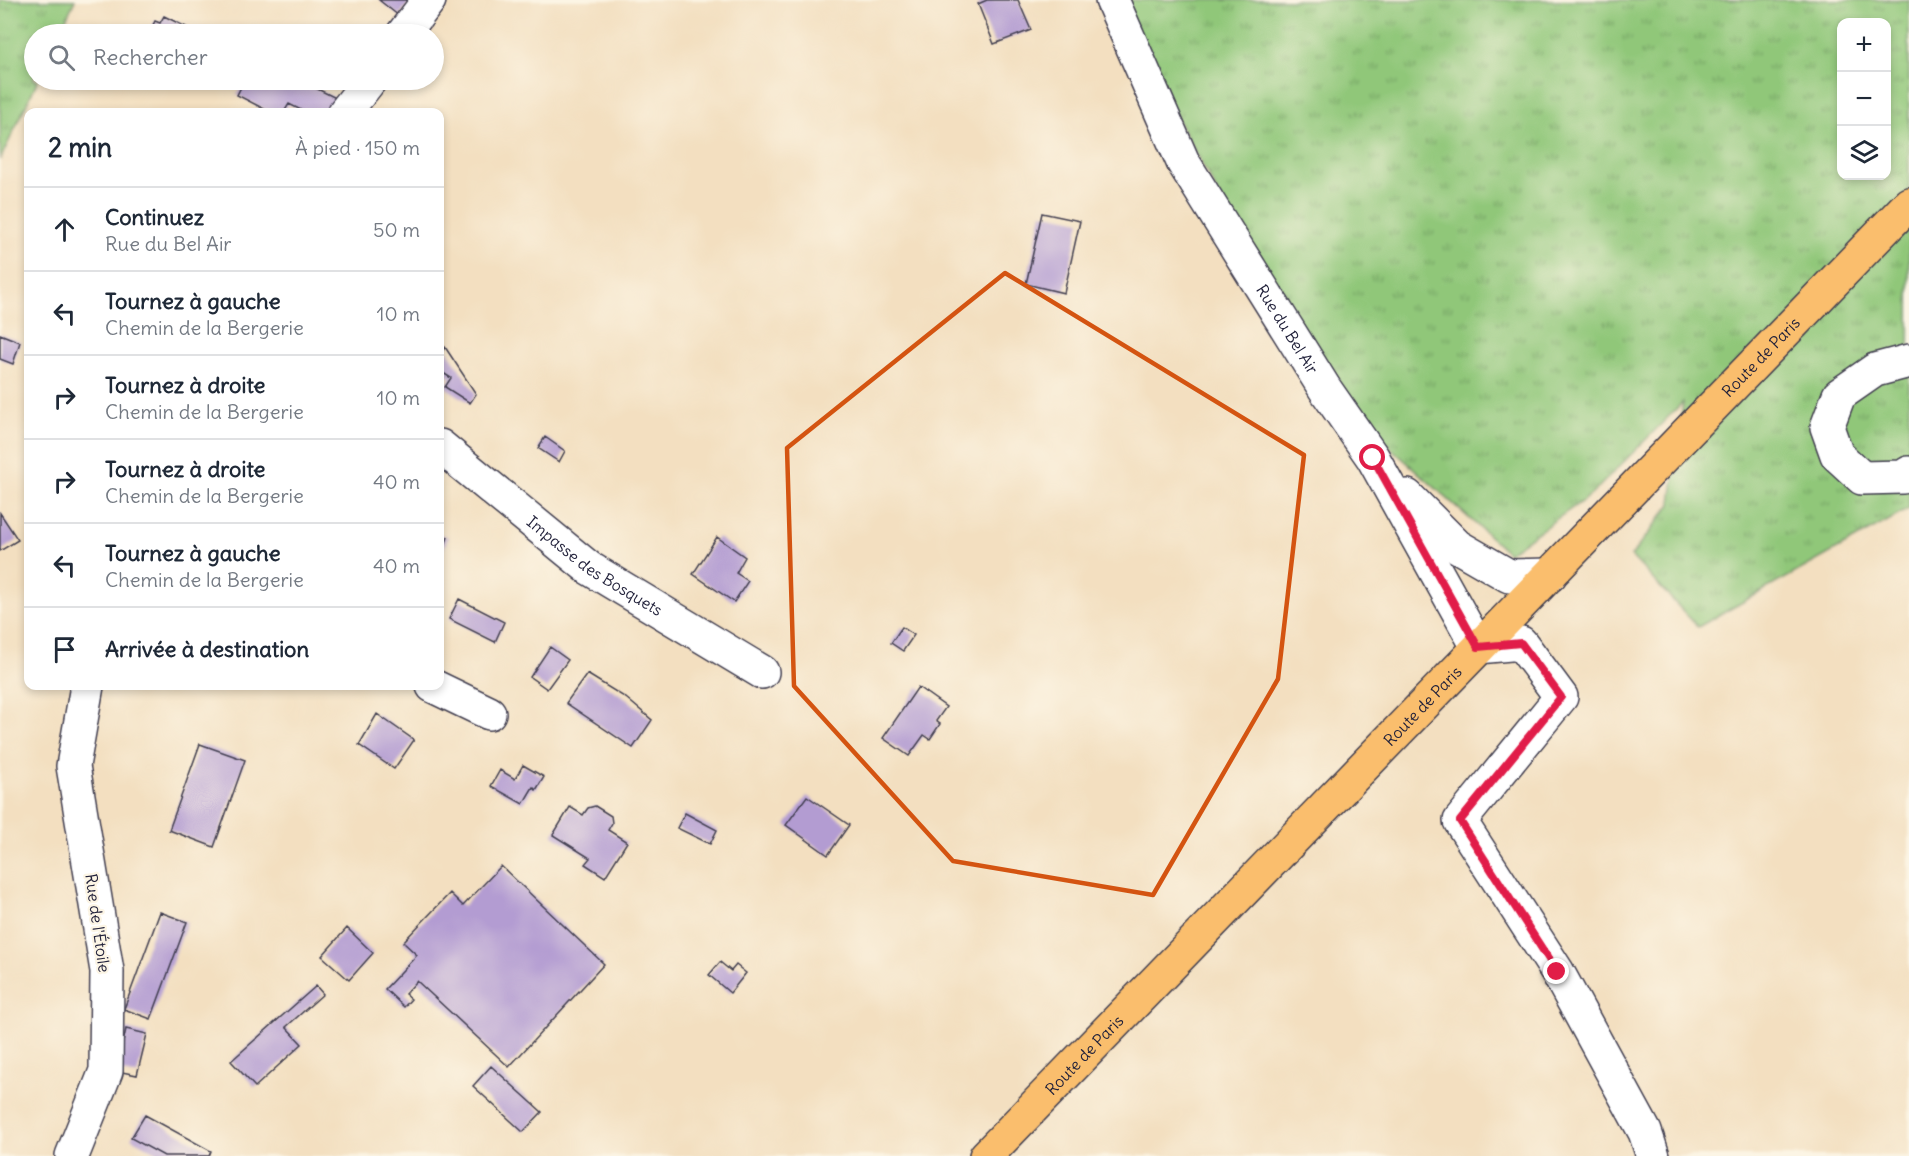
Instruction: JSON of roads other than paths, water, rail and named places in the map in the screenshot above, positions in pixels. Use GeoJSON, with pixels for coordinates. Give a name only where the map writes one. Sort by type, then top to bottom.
{"type":"FeatureCollection","features":[{"type":"Feature","properties":{"kind":"main road","name":"Route de Paris"},"geometry":{"type":"LineString","coordinates":[[986,1156],[1909,204]]}},
{"type":"Feature","properties":{"kind":"street"},"geometry":{"type":"LineString","coordinates":[[411,24],[429,0]]}},
{"type":"Feature","properties":{"kind":"street","name":"Rue du Bel Air"},"geometry":{"type":"LineString","coordinates":[[1112,0],[1183,162],[1325,389],[1373,458],[1478,647]]}},
{"type":"Feature","properties":{"kind":"street"},"geometry":{"type":"LineString","coordinates":[[348,108],[362,90]]}},
{"type":"Feature","properties":{"kind":"street"},"geometry":{"type":"LineString","coordinates":[[1909,361],[1875,370],[1839,395],[1827,427],[1837,455],[1862,478],[1904,477],[1909,473]]}},
{"type":"Feature","properties":{"kind":"street","name":"Impasse des Bosquets"},"geometry":{"type":"LineString","coordinates":[[444,449],[589,568],[762,672]]}},
{"type":"Feature","properties":{"kind":"street"},"geometry":{"type":"LineString","coordinates":[[1373,458],[1457,546],[1509,576],[1550,575]]}},
{"type":"Feature","properties":{"kind":"street"},"geometry":{"type":"LineString","coordinates":[[1478,647],[1521,643],[1561,697],[1460,821],[1557,972],[1645,1132],[1653,1156]]}},
{"type":"Feature","properties":{"kind":"street","name":"Rue de l'Étoile"},"geometry":{"type":"LineString","coordinates":[[72,1156],[106,1071],[107,971],[73,766],[86,690]]}},
{"type":"Feature","properties":{"kind":"street"},"geometry":{"type":"LineString","coordinates":[[442,690],[489,713]]}}]}
